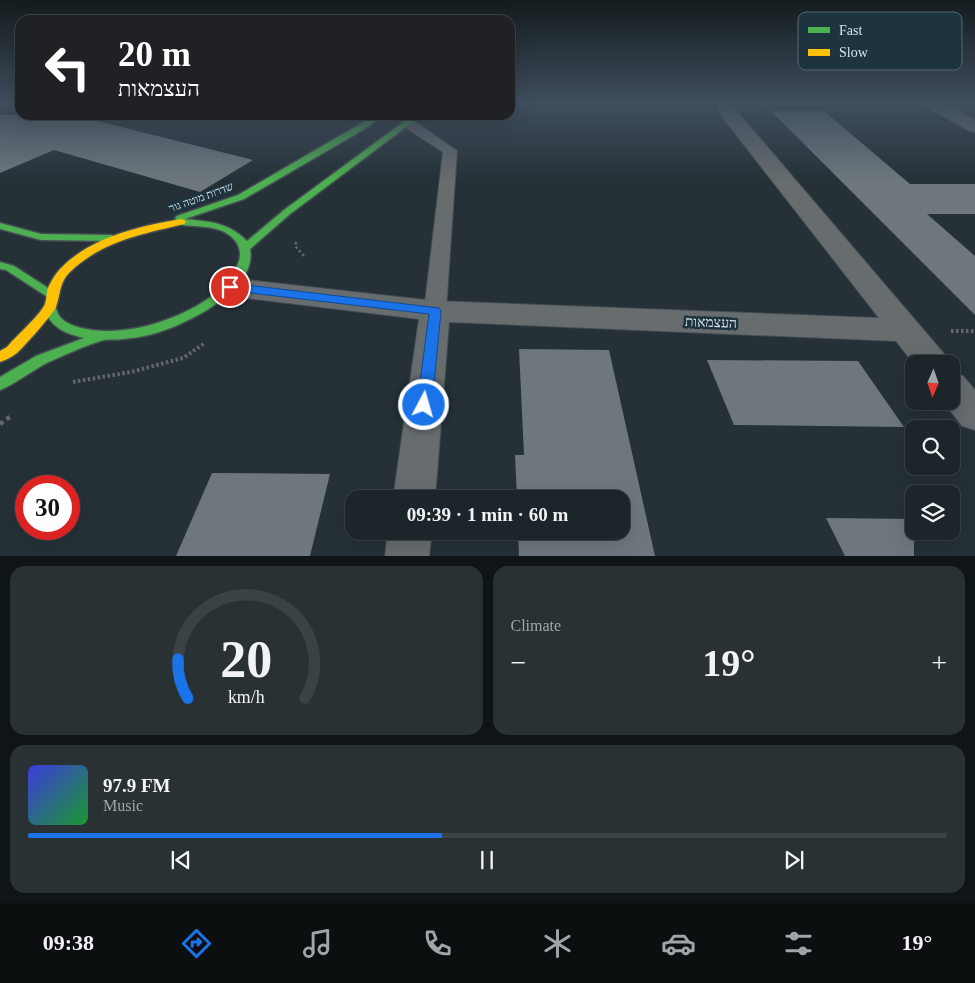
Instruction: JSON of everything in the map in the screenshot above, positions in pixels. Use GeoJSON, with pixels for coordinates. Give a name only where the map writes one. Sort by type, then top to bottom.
{"type":"FeatureCollection","features":[{"type":"Feature","properties":{"kind":"street","name":"שדרות מוטה גור"},"geometry":{"type":"LineString","coordinates":[[161,225],[241,197],[357,129]]}},
{"type":"Feature","properties":{"kind":"street"},"geometry":{"type":"LineString","coordinates":[[246,247],[287,212],[400,129]]}},
{"type":"Feature","properties":{"kind":"street"},"geometry":{"type":"LineString","coordinates":[[741,129],[926,355]]}},
{"type":"Feature","properties":{"kind":"street"},"geometry":{"type":"LineString","coordinates":[[181,222],[217,225],[230,230],[240,237],[246,247],[246,259],[241,272],[230,287],[198,310],[177,320],[131,333],[88,334],[70,330],[56,320],[49,308],[50,293],[56,282],[74,262],[116,238],[161,225],[181,222]]}},
{"type":"Feature","properties":{"kind":"street"},"geometry":{"type":"LineString","coordinates":[[0,226],[42,237],[116,238]]}},
{"type":"Feature","properties":{"kind":"street"},"geometry":{"type":"LineString","coordinates":[[0,265],[10,268],[50,293]]}},
{"type":"Feature","properties":{"kind":"street","name":"העצמאות"},"geometry":{"type":"LineString","coordinates":[[230,287],[435,311],[905,330]]}},
{"type":"Feature","properties":{"kind":"street"},"geometry":{"type":"LineString","coordinates":[[0,357],[12,350],[49,308]]}},
{"type":"Feature","properties":{"kind":"street"},"geometry":{"type":"LineString","coordinates":[[415,490],[435,311]]}},
{"type":"Feature","properties":{"kind":"street"},"geometry":{"type":"LineString","coordinates":[[0,384],[41,360],[106,335]]}},
{"type":"Feature","properties":{"kind":"street"},"geometry":{"type":"LineString","coordinates":[[960,397],[975,415]]}},
{"type":"Feature","properties":{"kind":"street"},"geometry":{"type":"LineString","coordinates":[[408,556],[409,540]]}},
{"type":"Feature","properties":{"kind":"lane"},"geometry":{"type":"LineString","coordinates":[[425,129],[450,151],[435,311]]}},
{"type":"Feature","properties":{"kind":"path"},"geometry":{"type":"LineString","coordinates":[[66,384],[131,372],[183,358],[212,338]]}},
{"type":"Feature","properties":{"kind":"path"},"geometry":{"type":"LineString","coordinates":[[0,424],[16,413]]}},
{"type":"Feature","properties":{"kind":"building"},"geometry":{"type":"Polygon","coordinates":[[[0,129],[129,129],[253,160],[200,192],[54,150],[0,173],[0,129]]]}},
{"type":"Feature","properties":{"kind":"building"},"geometry":{"type":"Polygon","coordinates":[[[789,129],[845,129],[910,184],[975,184],[975,214],[927,214],[975,256],[975,315],[789,129]]]}},
{"type":"Feature","properties":{"kind":"building"},"geometry":{"type":"Polygon","coordinates":[[[519,349],[609,350],[655,556],[519,556],[518,540],[630,540],[630,490],[517,490],[515,455],[524,455],[519,349]]]}},
{"type":"Feature","properties":{"kind":"building"},"geometry":{"type":"Polygon","coordinates":[[[707,360],[858,361],[904,427],[734,425],[707,360]]]}},
{"type":"Feature","properties":{"kind":"building"},"geometry":{"type":"Polygon","coordinates":[[[212,473],[330,474],[310,556],[176,556],[212,473]]]}},
{"type":"Feature","properties":{"kind":"building"},"geometry":{"type":"Polygon","coordinates":[[[826,518],[905,519],[905,540],[914,540],[914,556],[845,556],[826,518]]]}},
{"type":"Feature","properties":{"kind":"traffic: fast"},"geometry":{"type":"LineString","coordinates":[[180,218],[241,197],[358,129]]}},
{"type":"Feature","properties":{"kind":"traffic: fast"},"geometry":{"type":"LineString","coordinates":[[246,247],[287,212],[399,129]]}},
{"type":"Feature","properties":{"kind":"traffic: fast"},"geometry":{"type":"LineString","coordinates":[[50,307],[51,313],[57,321],[66,328],[96,335],[124,335],[165,326],[190,315],[212,302],[229,287],[241,271],[246,256],[243,243],[232,232],[212,225],[181,222]]}},
{"type":"Feature","properties":{"kind":"traffic: fast"},"geometry":{"type":"LineString","coordinates":[[0,226],[41,237],[112,238]]}},
{"type":"Feature","properties":{"kind":"traffic: fast"},"geometry":{"type":"LineString","coordinates":[[0,265],[10,268],[50,293]]}},
{"type":"Feature","properties":{"kind":"traffic: fast"},"geometry":{"type":"LineString","coordinates":[[0,384],[41,360],[102,336]]}},
{"type":"Feature","properties":{"kind":"traffic: slow"},"geometry":{"type":"LineString","coordinates":[[50,307],[54,288],[64,271],[80,258],[99,246],[121,237],[181,222]]}},
{"type":"Feature","properties":{"kind":"traffic: slow"},"geometry":{"type":"LineString","coordinates":[[0,357],[12,350],[49,308]]}},
{"type":"Feature","properties":{"kind":"route"},"geometry":{"type":"LineString","coordinates":[[230,287],[435,311],[424,405]]}}]}
